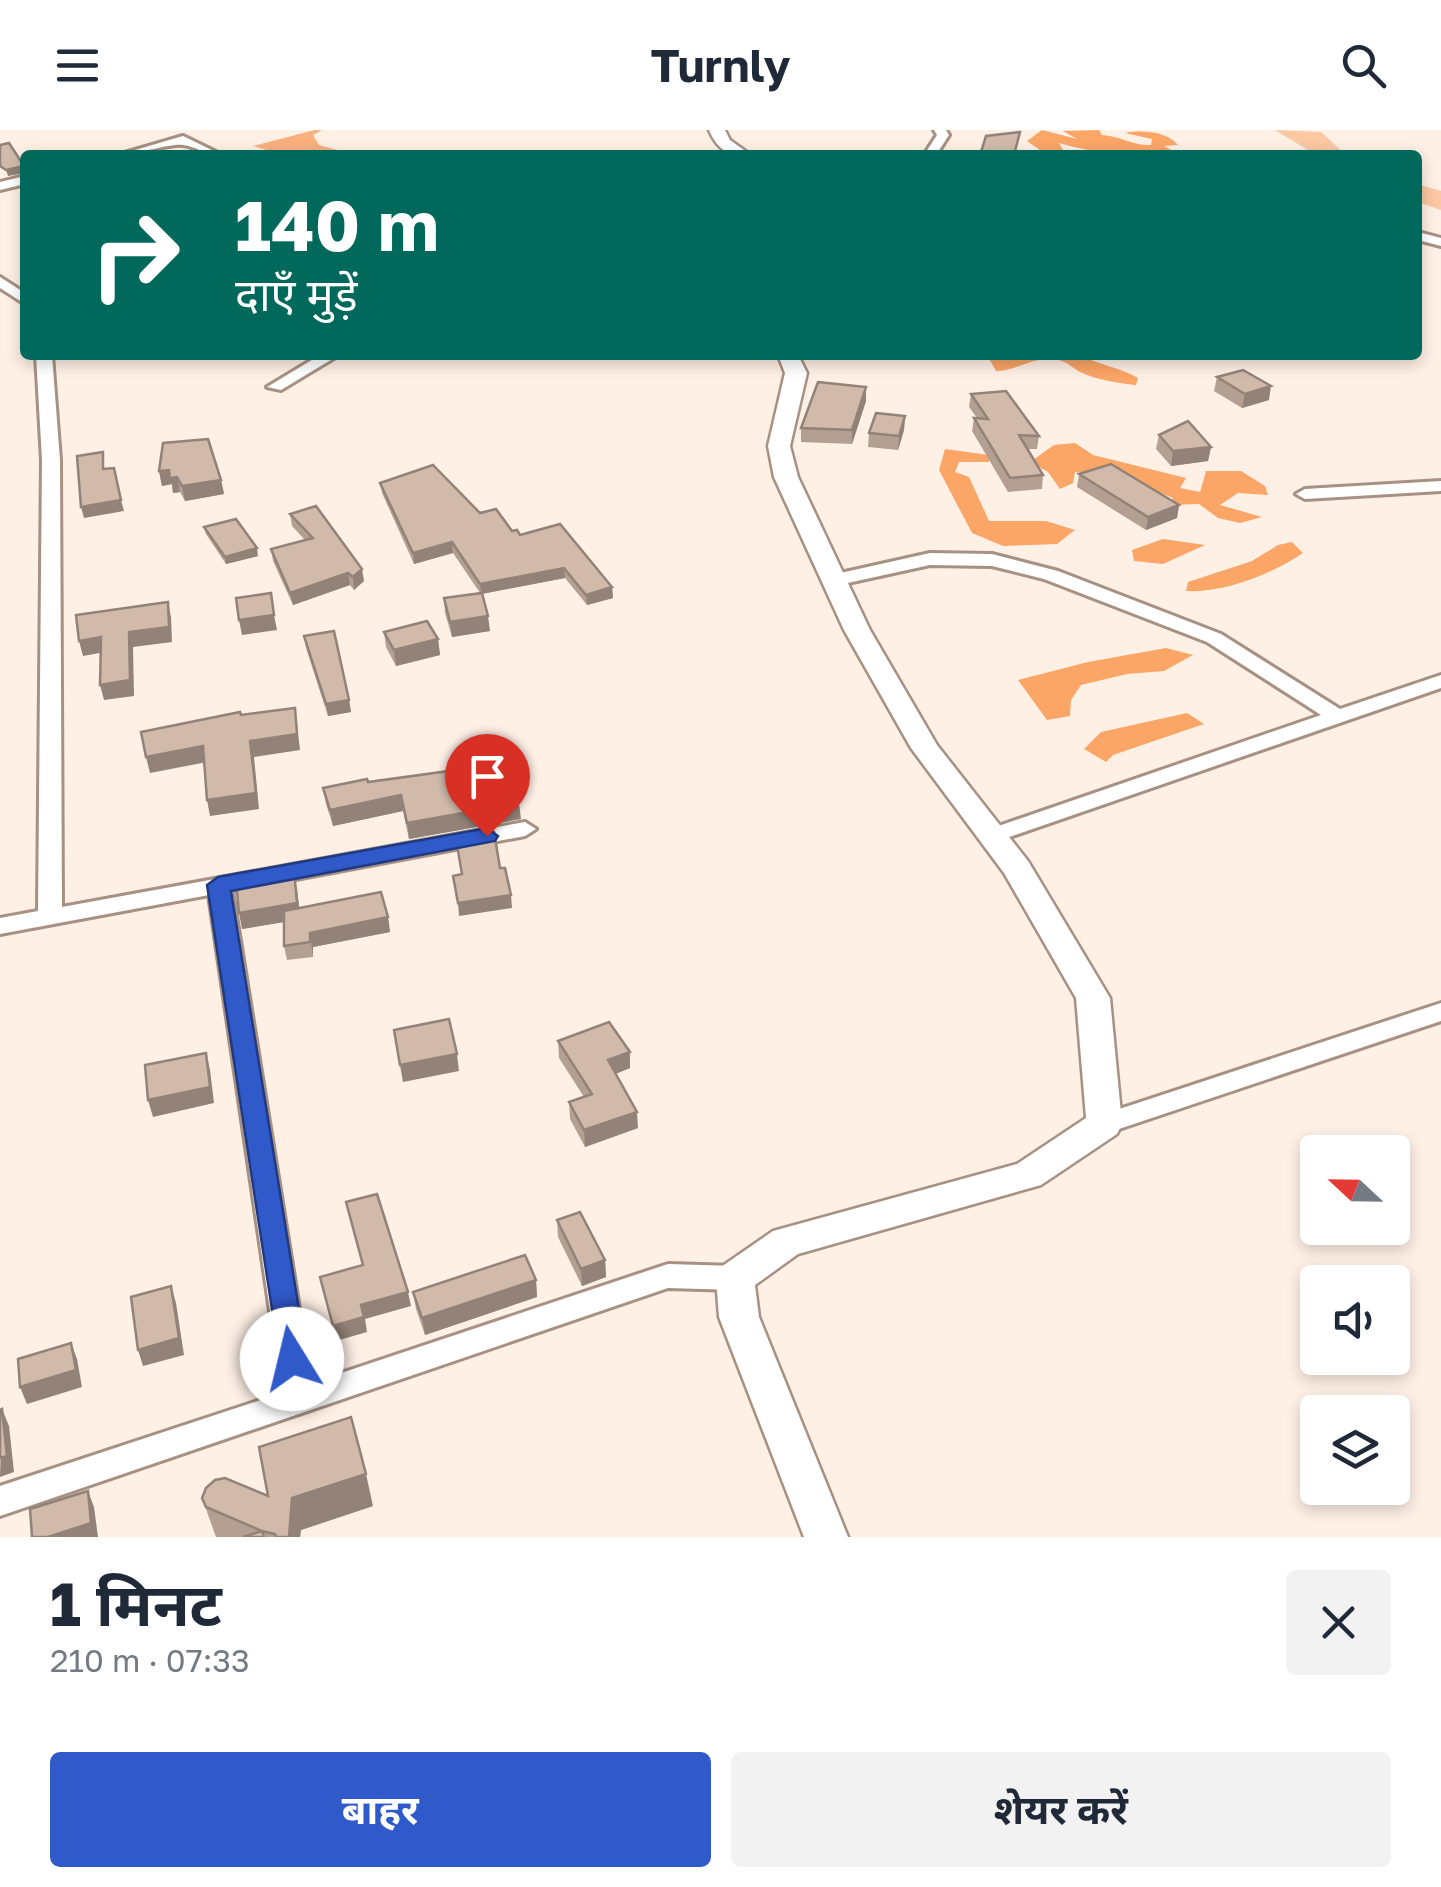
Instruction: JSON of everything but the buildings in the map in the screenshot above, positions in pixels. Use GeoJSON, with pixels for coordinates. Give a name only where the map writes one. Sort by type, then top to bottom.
{"type":"FeatureCollection","features":[{"type":"Feature","properties":{"kind":"street"},"geometry":{"type":"LineString","coordinates":[[717,130],[722,143],[734,150]]}},
{"type":"Feature","properties":{"kind":"street"},"geometry":{"type":"LineString","coordinates":[[144,150],[184,140],[205,150]]}},
{"type":"Feature","properties":{"kind":"street"},"geometry":{"type":"LineString","coordinates":[[0,280],[20,296]]}},
{"type":"Feature","properties":{"kind":"street"},"geometry":{"type":"LineString","coordinates":[[44,360],[51,460],[50,916]]}},
{"type":"Feature","properties":{"kind":"street"},"geometry":{"type":"LineString","coordinates":[[275,387],[322,360]]}},
{"type":"Feature","properties":{"kind":"street"},"geometry":{"type":"LineString","coordinates":[[790,360],[796,372],[780,446],[786,478],[857,630],[925,748],[1016,868],[1093,998],[1104,1124]]}},
{"type":"Feature","properties":{"kind":"street"},"geometry":{"type":"LineString","coordinates":[[1305,494],[1441,486]]}},
{"type":"Feature","properties":{"kind":"street"},"geometry":{"type":"LineString","coordinates":[[834,580],[930,559],[992,560],[1051,575],[1214,638],[1335,715]]}},
{"type":"Feature","properties":{"kind":"street"},"geometry":{"type":"LineString","coordinates":[[992,836],[1441,681]]}},
{"type":"Feature","properties":{"kind":"street"},"geometry":{"type":"LineString","coordinates":[[0,926],[526,829]]}},
{"type":"Feature","properties":{"kind":"street"},"geometry":{"type":"LineString","coordinates":[[218,885],[298,1399]]}},
{"type":"Feature","properties":{"kind":"street"},"geometry":{"type":"LineString","coordinates":[[0,1501],[668,1276],[735,1278],[786,1242],[1028,1175],[1104,1124],[1441,1012]]}},
{"type":"Feature","properties":{"kind":"street"},"geometry":{"type":"LineString","coordinates":[[735,1278],[739,1317],[826,1537]]}},
{"type":"Feature","properties":{"kind":"shaded area"},"geometry":{"type":"Polygon","coordinates":[[[322,130],[313,135],[319,145],[337,150],[266,150],[253,146],[322,130]]]}},
{"type":"Feature","properties":{"kind":"shaded area"},"geometry":{"type":"Polygon","coordinates":[[[1042,130],[1077,139],[1063,131],[1099,130],[1102,135],[1145,145],[1151,145],[1152,139],[1125,133],[1153,133],[1178,145],[1164,146],[1171,150],[1092,150],[1059,143],[1063,150],[1040,150],[1027,141],[1042,130]]]}},
{"type":"Feature","properties":{"kind":"shaded area"},"geometry":{"type":"Polygon","coordinates":[[[990,360],[1043,360],[1035,361],[996,371],[990,360]]]}},
{"type":"Feature","properties":{"kind":"shaded area"},"geometry":{"type":"Polygon","coordinates":[[[1056,360],[1092,360],[1138,378],[1136,385],[1107,381],[1056,360]]]}},
{"type":"Feature","properties":{"kind":"shaded area"},"geometry":{"type":"Polygon","coordinates":[[[1075,443],[1093,455],[1186,478],[1180,488],[1200,492],[1206,471],[1241,471],[1265,486],[1268,495],[1238,493],[1220,505],[1262,517],[1240,523],[1218,518],[1199,504],[1170,505],[1173,498],[1161,493],[1088,473],[1075,472],[1073,483],[1060,489],[1048,472],[1030,462],[1054,445],[1075,443]]]}},
{"type":"Feature","properties":{"kind":"shaded area"},"geometry":{"type":"Polygon","coordinates":[[[945,449],[996,456],[988,462],[959,462],[955,472],[969,477],[989,521],[1046,521],[1075,530],[1057,544],[1003,546],[972,533],[939,470],[945,449]]]}},
{"type":"Feature","properties":{"kind":"shaded area"},"geometry":{"type":"Polygon","coordinates":[[[1163,539],[1205,545],[1163,564],[1134,561],[1132,550],[1163,539]]]}},
{"type":"Feature","properties":{"kind":"shaded area"},"geometry":{"type":"Polygon","coordinates":[[[1292,542],[1303,553],[1262,575],[1231,586],[1186,591],[1188,582],[1252,561],[1278,545],[1292,542]]]}},
{"type":"Feature","properties":{"kind":"shaded area"},"geometry":{"type":"Polygon","coordinates":[[[1166,648],[1193,655],[1164,671],[1127,674],[1081,685],[1071,700],[1070,716],[1047,720],[1018,680],[1088,662],[1166,648]]]}},
{"type":"Feature","properties":{"kind":"shaded area"},"geometry":{"type":"Polygon","coordinates":[[[1187,713],[1204,724],[1113,755],[1106,762],[1084,749],[1101,732],[1187,713]]]}},
{"type":"Feature","properties":{"kind":"waterway"},"geometry":{"type":"LineString","coordinates":[[1288,130],[1312,138],[1326,150]]}},
{"type":"Feature","properties":{"kind":"waterway"},"geometry":{"type":"LineString","coordinates":[[1422,194],[1441,201]]}},
{"type":"Feature","properties":{"kind":"route"},"geometry":{"type":"LineString","coordinates":[[292,1359],[218,885],[487,836]]}}]}
